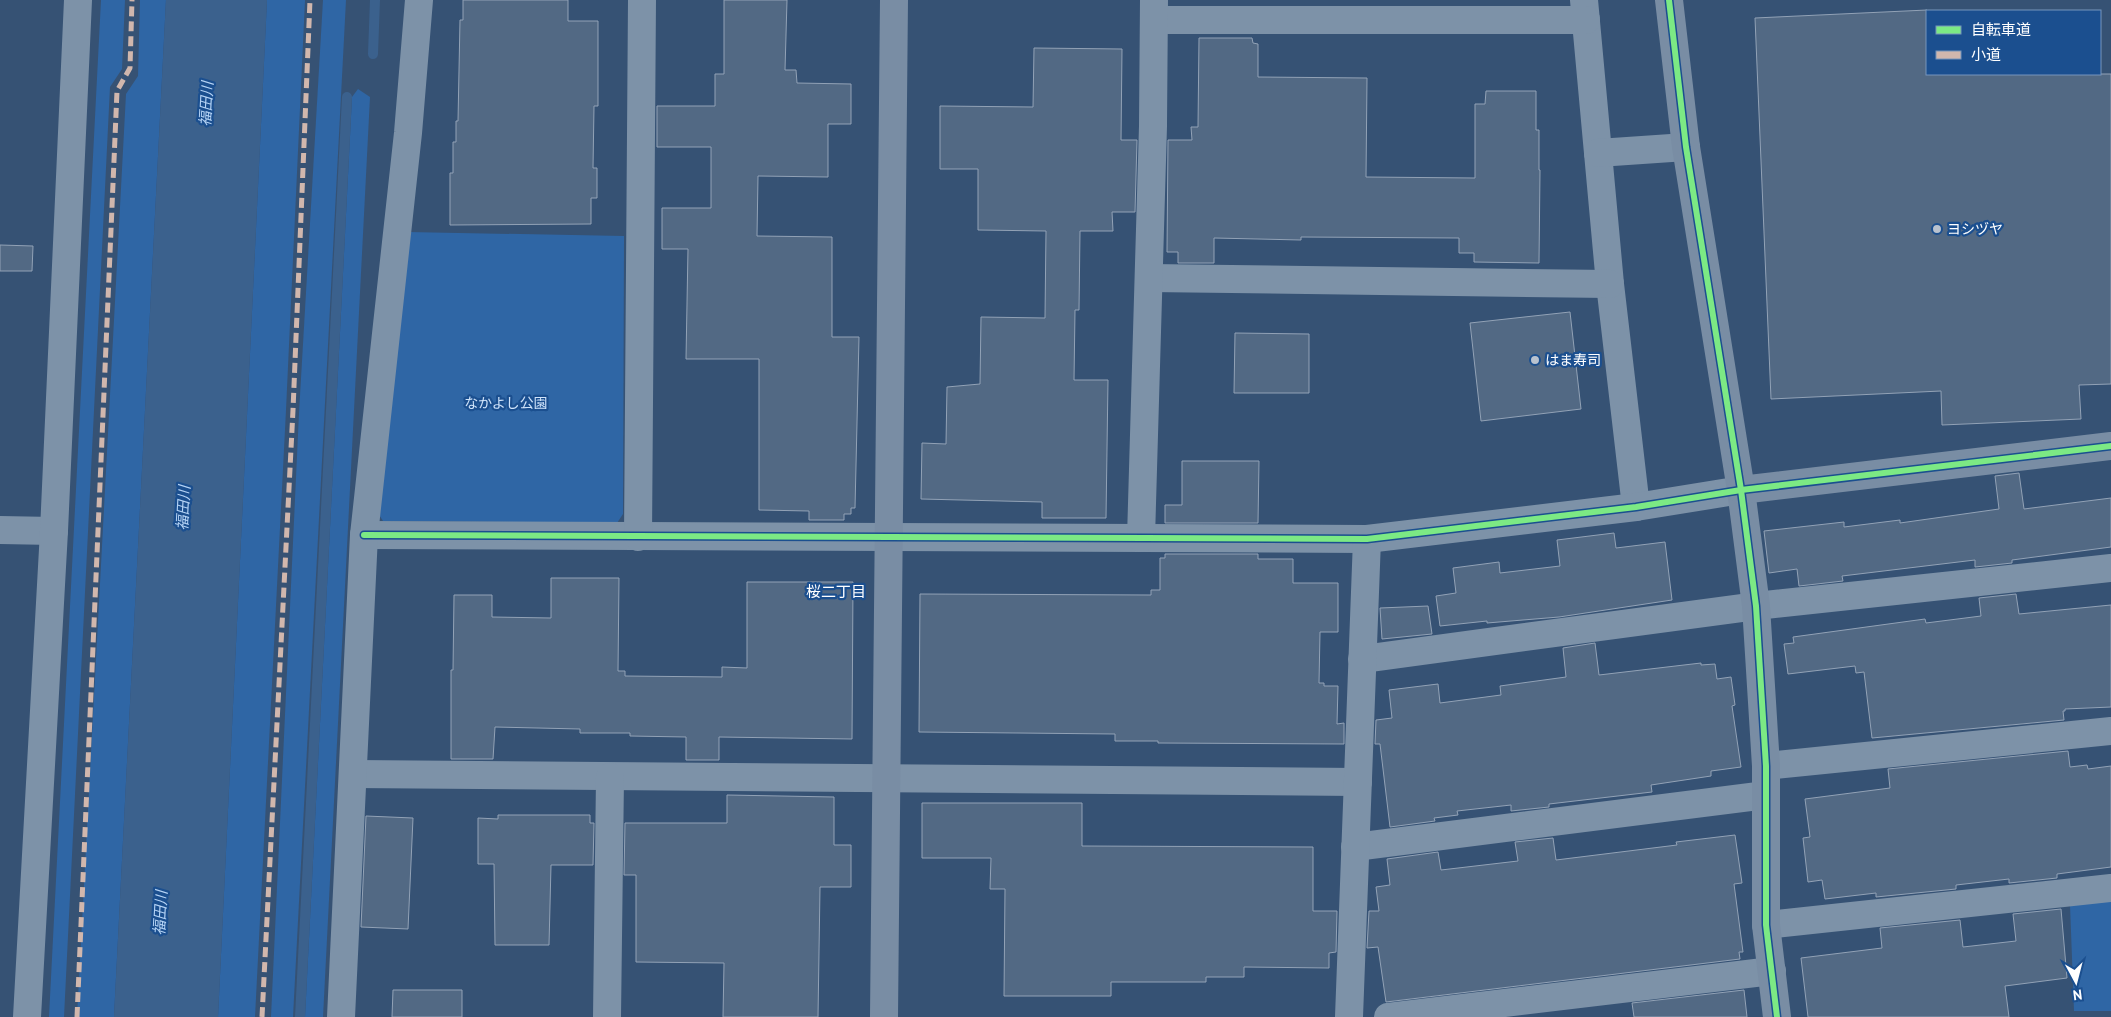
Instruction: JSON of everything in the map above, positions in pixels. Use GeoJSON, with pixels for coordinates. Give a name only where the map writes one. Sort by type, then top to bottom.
{"type":"FeatureCollection","features":[{"type":"Feature","properties":{"kind":"street"},"geometry":{"type":"LineString","coordinates":[[27,1017],[54,532],[78,0]]}},
{"type":"Feature","properties":{"kind":"street"},"geometry":{"type":"LineString","coordinates":[[341,1017],[364,535],[408,133],[419,0]]}},
{"type":"Feature","properties":{"kind":"street"},"geometry":{"type":"LineString","coordinates":[[638,536],[642,0]]}},
{"type":"Feature","properties":{"kind":"street"},"geometry":{"type":"LineString","coordinates":[[884,1017],[894,0]]}},
{"type":"Feature","properties":{"kind":"street"},"geometry":{"type":"LineString","coordinates":[[1668,0],[1686,147],[1741,490],[1756,606],[1766,766],[1766,925],[1777,1017]]}},
{"type":"Feature","properties":{"kind":"street"},"geometry":{"type":"LineString","coordinates":[[1142,538],[1154,10],[1585,10],[1610,284],[1636,507]]}},
{"type":"Feature","properties":{"kind":"street"},"geometry":{"type":"LineString","coordinates":[[1598,153],[1686,147]]}},
{"type":"Feature","properties":{"kind":"street"},"geometry":{"type":"LineString","coordinates":[[1149,278],[1610,284]]}},
{"type":"Feature","properties":{"kind":"street"},"geometry":{"type":"LineString","coordinates":[[364,535],[1367,539],[1636,507],[1741,490],[2111,446]]}},
{"type":"Feature","properties":{"kind":"street"},"geometry":{"type":"LineString","coordinates":[[0,530],[54,532]]}},
{"type":"Feature","properties":{"kind":"street"},"geometry":{"type":"LineString","coordinates":[[1349,1017],[1367,539]]}},
{"type":"Feature","properties":{"kind":"street"},"geometry":{"type":"LineString","coordinates":[[1362,659],[1756,606],[2111,568]]}},
{"type":"Feature","properties":{"kind":"street"},"geometry":{"type":"LineString","coordinates":[[1766,766],[2111,731]]}},
{"type":"Feature","properties":{"kind":"street"},"geometry":{"type":"LineString","coordinates":[[354,774],[1358,782]]}},
{"type":"Feature","properties":{"kind":"street"},"geometry":{"type":"LineString","coordinates":[[607,1017],[610,777]]}},
{"type":"Feature","properties":{"kind":"street"},"geometry":{"type":"LineString","coordinates":[[1356,847],[1766,795]]}},
{"type":"Feature","properties":{"kind":"street"},"geometry":{"type":"LineString","coordinates":[[1766,925],[2111,888]]}},
{"type":"Feature","properties":{"kind":"street"},"geometry":{"type":"LineString","coordinates":[[1388,1017],[1772,971]]}},
{"type":"Feature","properties":{"kind":"green space"},"geometry":{"type":"Polygon","coordinates":[[[101,0],[125,0],[122,69],[110,87],[64,1017],[49,1017],[101,0]]]}},
{"type":"Feature","properties":{"kind":"green space"},"geometry":{"type":"Polygon","coordinates":[[[140,0],[166,0],[114,1017],[77,1017],[126,94],[138,76],[140,0]]]}},
{"type":"Feature","properties":{"kind":"green space"},"geometry":{"type":"Polygon","coordinates":[[[267,0],[305,0],[286,410],[255,1017],[218,1017],[267,0]]]}},
{"type":"Feature","properties":{"kind":"green space"},"geometry":{"type":"Polygon","coordinates":[[[323,0],[346,0],[293,1017],[271,1017],[299,413],[323,0]]]}},
{"type":"Feature","properties":{"kind":"green space"},"geometry":{"type":"Polygon","coordinates":[[[358,89],[370,97],[323,1017],[305,1017],[352,97],[358,89]]]}},
{"type":"Feature","properties":{"kind":"green space","name":"なかよし公園"},"geometry":{"type":"Polygon","coordinates":[[[407,232],[624,236],[623,514],[617,523],[383,521],[376,510],[407,232]]]}},
{"type":"Feature","properties":{"kind":"green space"},"geometry":{"type":"Polygon","coordinates":[[[2111,901],[2111,1011],[2074,1011],[2070,905],[2111,901]]]}},
{"type":"Feature","properties":{"kind":"water","name":"福田川"},"geometry":{"type":"Polygon","coordinates":[[[166,0],[267,0],[218,1017],[114,1017],[166,0]]]}},
{"type":"Feature","properties":{"kind":"building"},"geometry":{"type":"Polygon","coordinates":[[[463,0],[568,0],[568,21],[598,21],[598,106],[594,106],[593,168],[597,168],[597,198],[591,198],[591,224],[450,225],[450,173],[453,173],[453,142],[456,142],[456,121],[458,121],[460,20],[463,20],[463,0]]]}},
{"type":"Feature","properties":{"kind":"building"},"geometry":{"type":"Polygon","coordinates":[[[724,0],[787,0],[785,70],[796,70],[797,83],[851,84],[851,124],[828,124],[828,177],[758,176],[757,236],[832,237],[832,337],[859,337],[855,508],[851,508],[851,514],[844,514],[844,520],[809,520],[809,511],[759,510],[759,359],[686,359],[688,249],[662,249],[662,208],[711,208],[711,147],[657,147],[657,106],[715,106],[715,74],[724,74],[724,0]]]}},
{"type":"Feature","properties":{"kind":"building","name":"ヨシヅヤ"},"geometry":{"type":"Polygon","coordinates":[[[1926,10],[1926,75],[2111,74],[2111,384],[2079,385],[2081,419],[1942,425],[1941,391],[1771,399],[1755,18],[1926,10]]]}},
{"type":"Feature","properties":{"kind":"building"},"geometry":{"type":"Polygon","coordinates":[[[1199,38],[1252,38],[1253,43],[1258,44],[1258,77],[1367,78],[1366,177],[1475,178],[1475,104],[1485,104],[1486,91],[1536,91],[1536,130],[1539,130],[1540,170],[1539,263],[1474,262],[1474,253],[1459,253],[1459,238],[1301,237],[1301,240],[1214,238],[1214,263],[1178,263],[1178,252],[1167,252],[1168,140],[1192,140],[1191,127],[1198,127],[1199,38]]]}},
{"type":"Feature","properties":{"kind":"building"},"geometry":{"type":"Polygon","coordinates":[[[1034,48],[1122,49],[1121,140],[1137,140],[1135,212],[1112,212],[1113,231],[1080,231],[1079,310],[1075,310],[1074,380],[1108,380],[1106,518],[1042,518],[1042,502],[921,499],[922,443],[946,444],[947,387],[980,384],[981,317],[1045,318],[1046,231],[978,230],[978,169],[940,169],[940,106],[1033,107],[1034,48]]]}},
{"type":"Feature","properties":{"kind":"building"},"geometry":{"type":"Polygon","coordinates":[[[0,245],[33,246],[32,271],[0,271],[0,245]]]}},
{"type":"Feature","properties":{"kind":"building"},"geometry":{"type":"Polygon","coordinates":[[[1570,312],[1581,409],[1481,421],[1470,323],[1570,312]]]}},
{"type":"Feature","properties":{"kind":"building"},"geometry":{"type":"Polygon","coordinates":[[[1235,333],[1309,334],[1309,393],[1234,393],[1235,333]]]}},
{"type":"Feature","properties":{"kind":"building"},"geometry":{"type":"Polygon","coordinates":[[[1182,461],[1259,461],[1258,523],[1165,523],[1165,505],[1182,505],[1182,461]]]}},
{"type":"Feature","properties":{"kind":"building"},"geometry":{"type":"Polygon","coordinates":[[[2019,473],[2024,509],[2111,498],[2111,547],[2012,560],[2012,563],[1975,567],[1975,560],[1842,576],[1843,581],[1799,586],[1797,569],[1769,573],[1764,531],[1844,522],[1844,527],[1900,520],[1900,523],[1999,509],[1995,476],[2019,473]]]}},
{"type":"Feature","properties":{"kind":"building"},"geometry":{"type":"Polygon","coordinates":[[[1614,533],[1616,548],[1665,542],[1672,600],[1559,617],[1440,626],[1436,596],[1456,593],[1453,568],[1499,562],[1500,573],[1560,566],[1557,540],[1614,533]]]}},
{"type":"Feature","properties":{"kind":"building"},"geometry":{"type":"Polygon","coordinates":[[[1165,554],[1258,554],[1258,559],[1293,559],[1293,583],[1338,583],[1338,632],[1320,632],[1319,683],[1324,683],[1324,686],[1338,686],[1337,724],[1344,723],[1344,744],[1158,743],[1158,741],[1115,741],[1115,734],[919,732],[920,594],[1151,595],[1151,590],[1160,590],[1160,558],[1165,558],[1165,554]]]}},
{"type":"Feature","properties":{"kind":"building"},"geometry":{"type":"Polygon","coordinates":[[[551,578],[619,578],[618,671],[625,671],[625,676],[722,677],[722,667],[747,668],[747,582],[853,582],[852,739],[719,737],[719,760],[686,760],[686,737],[630,736],[630,733],[580,733],[580,729],[495,727],[493,759],[451,759],[451,670],[453,670],[454,595],[492,595],[492,617],[551,618],[551,578]]]}},
{"type":"Feature","properties":{"kind":"building"},"geometry":{"type":"Polygon","coordinates":[[[2016,594],[2019,614],[2111,605],[2111,707],[2065,709],[2063,711],[2064,720],[1872,738],[1864,672],[1856,673],[1855,666],[1788,674],[1784,644],[1794,643],[1793,637],[1925,619],[1926,623],[1981,616],[1979,598],[2016,594]]]}},
{"type":"Feature","properties":{"kind":"building"},"geometry":{"type":"Polygon","coordinates":[[[1428,606],[1432,634],[1382,639],[1380,608],[1428,606]]]}},
{"type":"Feature","properties":{"kind":"building"},"geometry":{"type":"Polygon","coordinates":[[[1595,643],[1599,675],[1701,663],[1701,665],[1715,664],[1717,679],[1731,677],[1735,705],[1732,706],[1741,767],[1711,771],[1711,776],[1651,785],[1652,792],[1549,804],[1549,807],[1511,811],[1511,805],[1457,811],[1458,815],[1434,818],[1435,821],[1390,827],[1380,744],[1375,744],[1376,720],[1392,718],[1389,690],[1438,684],[1440,703],[1501,695],[1500,686],[1566,677],[1563,648],[1595,643]]]}},
{"type":"Feature","properties":{"kind":"building"},"geometry":{"type":"Polygon","coordinates":[[[2068,751],[2070,767],[2087,765],[2088,769],[2111,766],[2111,867],[2057,874],[2057,878],[2009,883],[2009,879],[1956,885],[1956,889],[1876,897],[1876,893],[1825,899],[1822,880],[1808,882],[1803,838],[1810,837],[1805,799],[1890,788],[1888,769],[2068,751]]]}},
{"type":"Feature","properties":{"kind":"building"},"geometry":{"type":"Polygon","coordinates":[[[727,795],[834,797],[834,845],[851,845],[851,887],[820,887],[818,1017],[723,1017],[724,963],[636,962],[636,875],[624,875],[625,823],[727,823],[727,795]]]}},
{"type":"Feature","properties":{"kind":"building"},"geometry":{"type":"Polygon","coordinates":[[[922,803],[1082,803],[1082,846],[1313,847],[1313,911],[1337,911],[1336,952],[1329,953],[1329,968],[1244,967],[1244,977],[1206,977],[1206,982],[1111,982],[1111,996],[1004,996],[1005,889],[990,889],[991,858],[922,858],[922,803]]]}},
{"type":"Feature","properties":{"kind":"building"},"geometry":{"type":"Polygon","coordinates":[[[498,815],[590,815],[590,823],[594,823],[593,865],[551,865],[549,945],[495,945],[494,864],[478,864],[478,818],[498,819],[498,815]]]}},
{"type":"Feature","properties":{"kind":"building"},"geometry":{"type":"Polygon","coordinates":[[[366,816],[413,818],[408,929],[361,927],[366,816]]]}},
{"type":"Feature","properties":{"kind":"building"},"geometry":{"type":"Polygon","coordinates":[[[1735,835],[1742,883],[1734,884],[1743,952],[1739,952],[1740,959],[1386,1002],[1378,947],[1367,948],[1369,911],[1379,911],[1376,887],[1390,885],[1387,859],[1438,852],[1441,870],[1518,861],[1515,842],[1553,838],[1556,860],[1677,845],[1676,842],[1735,835]]]}},
{"type":"Feature","properties":{"kind":"building"},"geometry":{"type":"Polygon","coordinates":[[[2061,909],[2067,978],[2005,986],[2009,1017],[1808,1017],[1801,958],[1882,948],[1880,928],[1960,920],[1963,947],[2016,941],[2013,914],[2061,909]]]}},
{"type":"Feature","properties":{"kind":"building"},"geometry":{"type":"Polygon","coordinates":[[[393,990],[462,990],[462,1017],[392,1017],[393,990]]]}},
{"type":"Feature","properties":{"kind":"building"},"geometry":{"type":"Polygon","coordinates":[[[1744,990],[1747,1017],[1634,1017],[1632,1003],[1744,990]]]}},
{"type":"Feature","properties":{"kind":"waterway"},"geometry":{"type":"LineString","coordinates":[[373,54],[375,0]]}},
{"type":"Feature","properties":{"kind":"waterway"},"geometry":{"type":"LineString","coordinates":[[300,1017],[347,97]]}},
{"type":"Feature","properties":{"kind":"marked path"},"geometry":{"type":"LineString","coordinates":[[77,1017],[117,91],[130,68],[132,0]]}},
{"type":"Feature","properties":{"kind":"marked path"},"geometry":{"type":"LineString","coordinates":[[262,1017],[293,410],[310,0]]}},
{"type":"Feature","properties":{"kind":"cycle path"},"geometry":{"type":"LineString","coordinates":[[1669,0],[1686,147],[1741,490],[1756,606],[1766,766],[1766,925],[1777,1017]]}},
{"type":"Feature","properties":{"kind":"cycle path"},"geometry":{"type":"LineString","coordinates":[[364,535],[1367,539],[1636,507],[1741,490],[2111,446]]}},
{"type":"Feature","properties":{"kind":"place","name":"ヨシヅヤ"},"geometry":{"type":"Point","coordinates":[1937,229]}},
{"type":"Feature","properties":{"kind":"place","name":"はま寿司"},"geometry":{"type":"Point","coordinates":[1535,360]}},
{"type":"Feature","properties":{"kind":"district","name":"桜二丁目"},"geometry":{"type":"Point","coordinates":[836,591]}}]}
